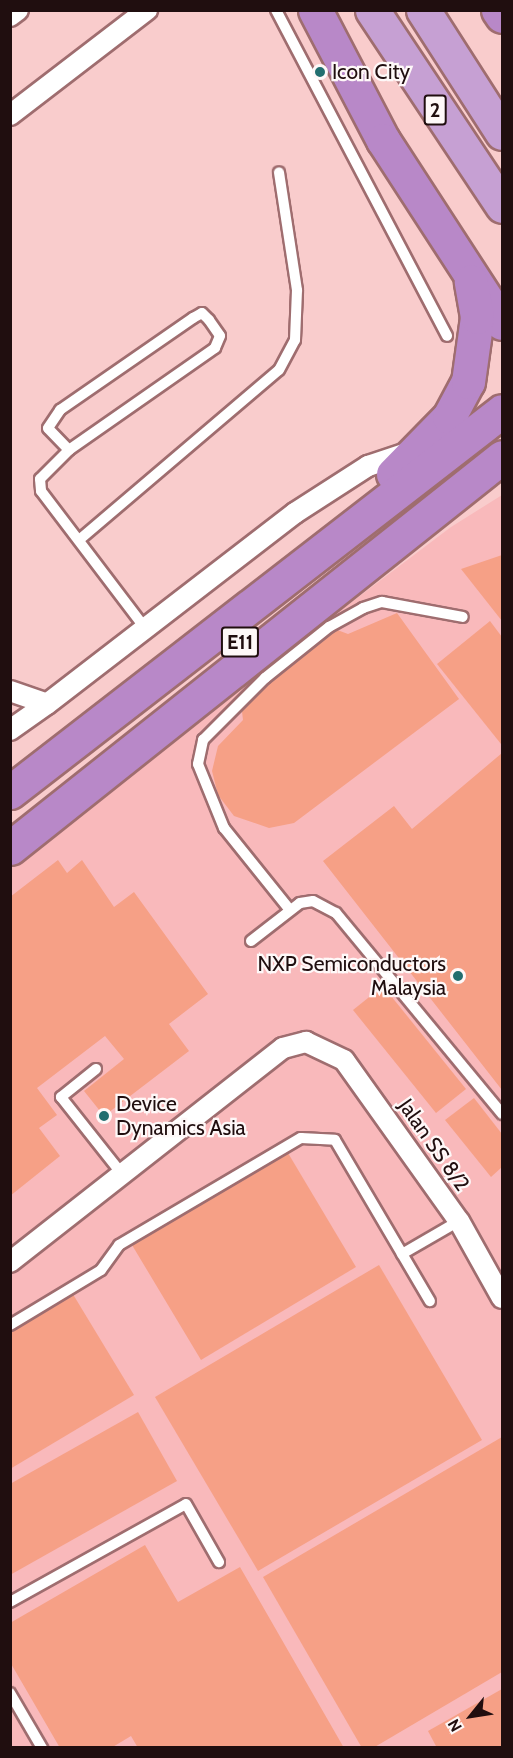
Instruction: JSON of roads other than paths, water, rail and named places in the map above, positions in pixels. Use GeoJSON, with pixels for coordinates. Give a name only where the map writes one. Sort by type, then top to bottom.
{"type":"FeatureCollection","features":[{"type":"Feature","properties":{"kind":"highway"},"geometry":{"type":"LineString","coordinates":[[315,10],[383,140],[470,277],[502,322]]}},
{"type":"Feature","properties":{"kind":"highway","name":"2"},"geometry":{"type":"LineString","coordinates":[[372,10],[502,206]]}},
{"type":"Feature","properties":{"kind":"highway","name":"2"},"geometry":{"type":"LineString","coordinates":[[423,10],[502,133]]}},
{"type":"Feature","properties":{"kind":"highway"},"geometry":{"type":"LineString","coordinates":[[498,10],[502,16]]}},
{"type":"Feature","properties":{"kind":"highway"},"geometry":{"type":"LineString","coordinates":[[381,486],[449,417],[468,382],[477,318],[470,277]]}},
{"type":"Feature","properties":{"kind":"highway"},"geometry":{"type":"LineString","coordinates":[[10,765],[381,486],[502,401]]}},
{"type":"Feature","properties":{"kind":"highway","name":"E11"},"geometry":{"type":"LineString","coordinates":[[10,792],[502,411]]}},
{"type":"Feature","properties":{"kind":"highway","name":"E11"},"geometry":{"type":"LineString","coordinates":[[10,821],[502,439]]}},
{"type":"Feature","properties":{"kind":"highway"},"geometry":{"type":"LineString","coordinates":[[10,848],[459,495],[502,457]]}},
{"type":"Feature","properties":{"kind":"highway"},"geometry":{"type":"LineString","coordinates":[[459,495],[502,475]]}},
{"type":"Feature","properties":{"kind":"street"},"geometry":{"type":"LineString","coordinates":[[10,16],[18,10]]}},
{"type":"Feature","properties":{"kind":"street"},"geometry":{"type":"LineString","coordinates":[[10,115],[147,10]]}},
{"type":"Feature","properties":{"kind":"street"},"geometry":{"type":"LineString","coordinates":[[10,730],[344,479],[417,450]]}},
{"type":"Feature","properties":{"kind":"street"},"geometry":{"type":"LineString","coordinates":[[10,691],[47,704]]}},
{"type":"Feature","properties":{"kind":"street","name":"Jalan SS 8/2"},"geometry":{"type":"LineString","coordinates":[[122,1174],[283,1048],[306,1042],[344,1060],[459,1221],[502,1298]]}},
{"type":"Feature","properties":{"kind":"street"},"geometry":{"type":"LineString","coordinates":[[10,1262],[122,1174]]}},
{"type":"Feature","properties":{"kind":"lane"},"geometry":{"type":"LineString","coordinates":[[276,10],[447,336]]}},
{"type":"Feature","properties":{"kind":"lane"},"geometry":{"type":"LineString","coordinates":[[79,540],[279,370],[295,340],[297,290],[279,172]]}},
{"type":"Feature","properties":{"kind":"lane"},"geometry":{"type":"LineString","coordinates":[[69,450],[48,428],[51,418],[193,318],[202,313],[209,320],[220,336],[215,348],[69,450],[40,479],[41,490],[145,628]]}},
{"type":"Feature","properties":{"kind":"lane"},"geometry":{"type":"LineString","coordinates":[[290,910],[224,828],[198,764],[203,740],[265,678],[329,627],[363,608],[382,602],[463,617]]}},
{"type":"Feature","properties":{"kind":"lane"},"geometry":{"type":"LineString","coordinates":[[251,941],[290,910],[313,901],[336,913],[502,1114]]}},
{"type":"Feature","properties":{"kind":"lane"},"geometry":{"type":"LineString","coordinates":[[96,1069],[61,1097],[122,1174]]}},
{"type":"Feature","properties":{"kind":"lane"},"geometry":{"type":"LineString","coordinates":[[10,1325],[101,1270],[119,1245],[301,1138],[335,1140],[430,1301]]}},
{"type":"Feature","properties":{"kind":"lane"},"geometry":{"type":"LineString","coordinates":[[402,1254],[459,1221]]}},
{"type":"Feature","properties":{"kind":"lane"},"geometry":{"type":"LineString","coordinates":[[10,1602],[186,1504],[219,1562]]}},
{"type":"Feature","properties":{"kind":"lane"},"geometry":{"type":"LineString","coordinates":[[10,1693],[42,1748]]}},
{"type":"Feature","properties":{"kind":"place","name":"Icon City"},"geometry":{"type":"Point","coordinates":[320,72]}},
{"type":"Feature","properties":{"kind":"place","name":"NXP Semiconductors Malaysia"},"geometry":{"type":"Point","coordinates":[458,976]}},
{"type":"Feature","properties":{"kind":"place","name":"Device Dynamics Asia"},"geometry":{"type":"Point","coordinates":[104,1116]}}]}
